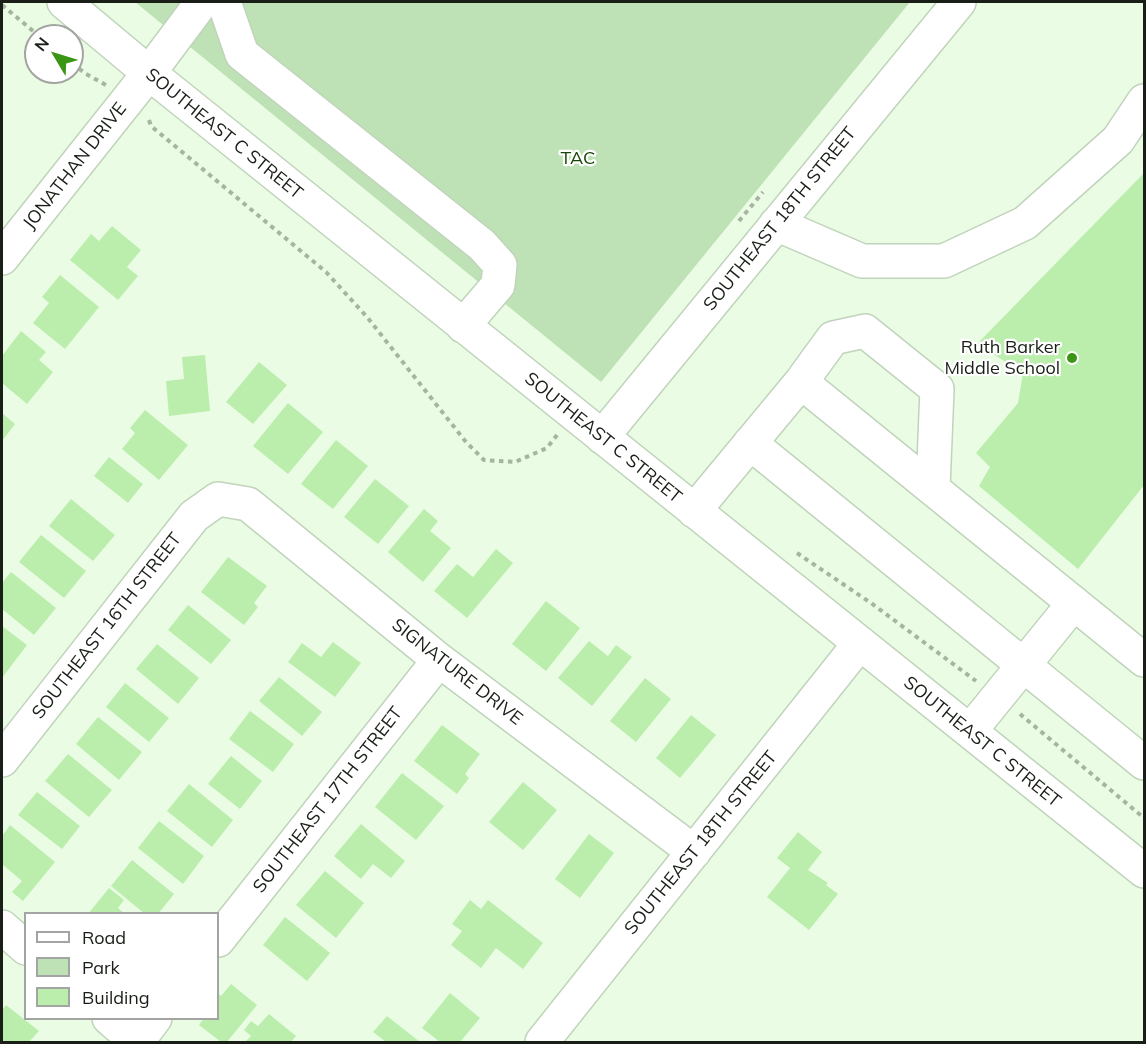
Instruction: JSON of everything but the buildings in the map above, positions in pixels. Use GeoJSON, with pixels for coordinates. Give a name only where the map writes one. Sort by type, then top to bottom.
{"type":"FeatureCollection","features":[{"type":"Feature","properties":{"kind":"street","name":"SOUTHEAST C STREET"},"geometry":{"type":"LineString","coordinates":[[64,2],[463,326],[1144,870]]}},
{"type":"Feature","properties":{"kind":"street","name":"JONATHAN DRIVE"},"geometry":{"type":"LineString","coordinates":[[2,258],[149,73],[202,2]]}},
{"type":"Feature","properties":{"kind":"street"},"geometry":{"type":"LineString","coordinates":[[224,2],[242,54],[482,245],[500,265],[498,285],[463,326]]}},
{"type":"Feature","properties":{"kind":"street","name":"SOUTHEAST 18TH STREET"},"geometry":{"type":"LineString","coordinates":[[602,437],[959,2]]}},
{"type":"Feature","properties":{"kind":"street"},"geometry":{"type":"LineString","coordinates":[[776,224],[862,261],[944,261],[1025,223],[1118,140],[1144,101]]}},
{"type":"Feature","properties":{"kind":"street"},"geometry":{"type":"LineString","coordinates":[[694,510],[801,382],[833,338],[865,331],[937,389],[933,488]]}},
{"type":"Feature","properties":{"kind":"street"},"geometry":{"type":"LineString","coordinates":[[801,382],[1144,660]]}},
{"type":"Feature","properties":{"kind":"street"},"geometry":{"type":"LineString","coordinates":[[750,443],[1144,764]]}},
{"type":"Feature","properties":{"kind":"street","name":"SIGNATURE DRIVE"},"geometry":{"type":"LineString","coordinates":[[218,499],[248,504],[439,660],[694,852]]}},
{"type":"Feature","properties":{"kind":"street","name":"SOUTHEAST 16TH STREET"},"geometry":{"type":"LineString","coordinates":[[2,759],[194,516],[218,499]]}},
{"type":"Feature","properties":{"kind":"street"},"geometry":{"type":"LineString","coordinates":[[970,732],[1074,603]]}},
{"type":"Feature","properties":{"kind":"street","name":"SOUTHEAST 18TH STREET"},"geometry":{"type":"LineString","coordinates":[[542,1042],[860,643]]}},
{"type":"Feature","properties":{"kind":"street","name":"SOUTHEAST 17TH STREET"},"geometry":{"type":"LineString","coordinates":[[219,939],[439,660]]}},
{"type":"Feature","properties":{"kind":"street"},"geometry":{"type":"LineString","coordinates":[[2,927],[24,946]]}},
{"type":"Feature","properties":{"kind":"street"},"geometry":{"type":"LineString","coordinates":[[111,1020],[137,1042],[154,1020]]}},
{"type":"Feature","properties":{"kind":"path"},"geometry":{"type":"LineString","coordinates":[[2,5],[25,24]]}},
{"type":"Feature","properties":{"kind":"path"},"geometry":{"type":"LineString","coordinates":[[84,72],[108,85]]}},
{"type":"Feature","properties":{"kind":"path"},"geometry":{"type":"LineString","coordinates":[[149,119],[151,126],[327,272],[367,317],[466,442],[484,460],[515,462],[547,448]]}},
{"type":"Feature","properties":{"kind":"path"},"geometry":{"type":"LineString","coordinates":[[788,547],[871,603],[979,682]]}},
{"type":"Feature","properties":{"kind":"path"},"geometry":{"type":"LineString","coordinates":[[1012,708],[1144,818]]}},
{"type":"Feature","properties":{"kind":"green space","name":"TAC"},"geometry":{"type":"Polygon","coordinates":[[[135,2],[910,2],[601,382],[135,2]]]}},
{"type":"Feature","properties":{"kind":"place","name":"Ruth Barker Middle School"},"geometry":{"type":"Point","coordinates":[1072,358]}}]}
